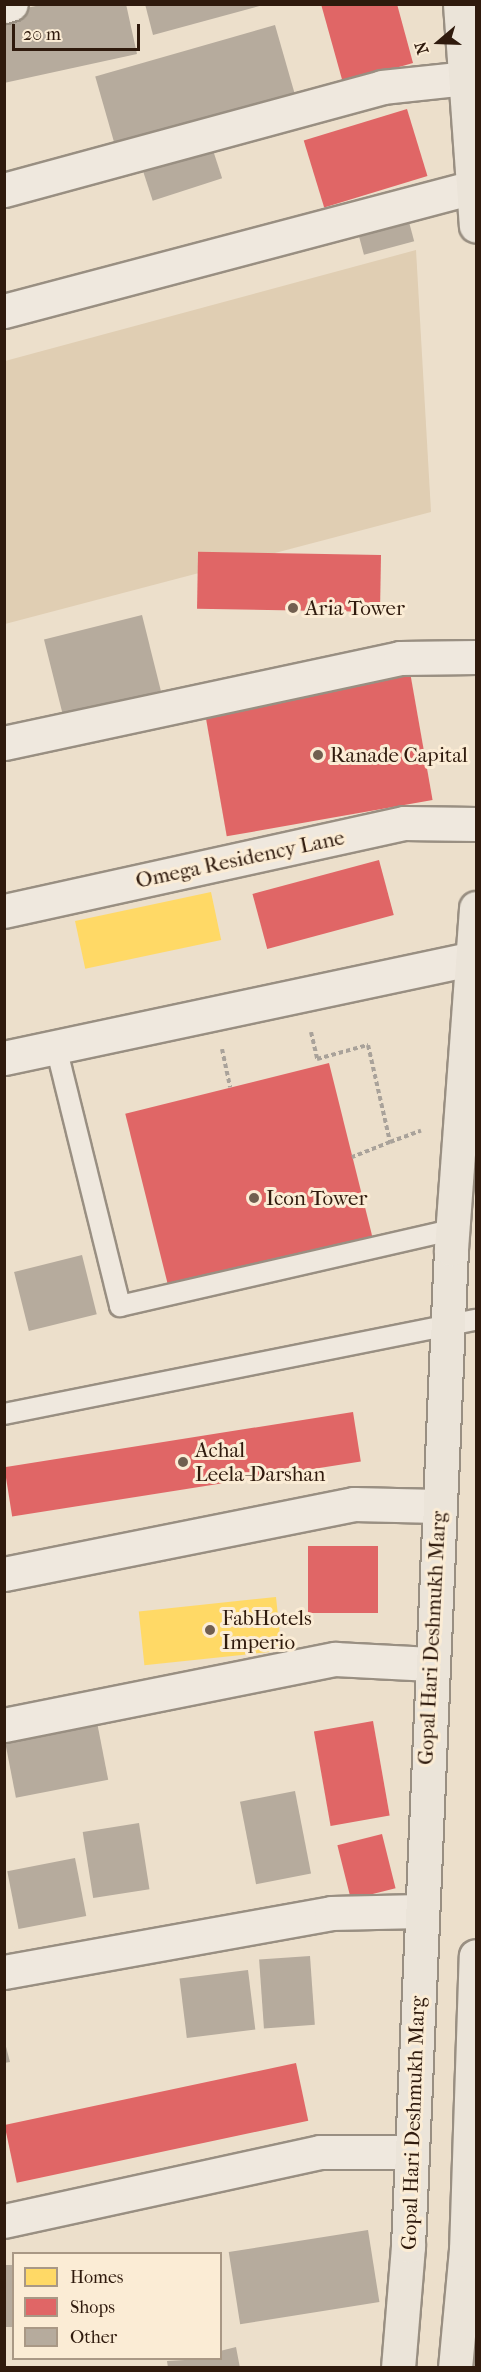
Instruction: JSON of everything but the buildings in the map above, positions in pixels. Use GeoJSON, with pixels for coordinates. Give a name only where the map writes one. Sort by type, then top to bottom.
{"type":"FeatureCollection","features":[{"type":"Feature","properties":{"kind":"main road"},"geometry":{"type":"LineString","coordinates":[[460,4],[477,225]]}},
{"type":"Feature","properties":{"kind":"main road","name":"Gopal Hari Deshmukh Marg"},"geometry":{"type":"LineString","coordinates":[[398,2367],[412,2152],[438,1506],[462,1323],[452,1230],[477,908]]}},
{"type":"Feature","properties":{"kind":"main road"},"geometry":{"type":"LineString","coordinates":[[455,2367],[466,2250],[477,1956]]}},
{"type":"Feature","properties":{"kind":"street"},"geometry":{"type":"LineString","coordinates":[[4,6],[11,4]]}},
{"type":"Feature","properties":{"kind":"street"},"geometry":{"type":"LineString","coordinates":[[4,190],[382,87],[466,78]]}},
{"type":"Feature","properties":{"kind":"street"},"geometry":{"type":"LineString","coordinates":[[4,311],[474,187]]}},
{"type":"Feature","properties":{"kind":"street"},"geometry":{"type":"LineString","coordinates":[[4,743],[400,658],[477,657]]}},
{"type":"Feature","properties":{"kind":"street","name":"Omega Residency Lane"},"geometry":{"type":"LineString","coordinates":[[4,911],[404,822],[477,824]]}},
{"type":"Feature","properties":{"kind":"street"},"geometry":{"type":"LineString","coordinates":[[4,1058],[474,958]]}},
{"type":"Feature","properties":{"kind":"street"},"geometry":{"type":"LineString","coordinates":[[4,1574],[354,1504],[438,1506]]}},
{"type":"Feature","properties":{"kind":"street"},"geometry":{"type":"LineString","coordinates":[[4,1725],[335,1659],[431,1664]]}},
{"type":"Feature","properties":{"kind":"street"},"geometry":{"type":"LineString","coordinates":[[4,1972],[331,1913],[421,1911]]}},
{"type":"Feature","properties":{"kind":"street"},"geometry":{"type":"LineString","coordinates":[[4,2221],[320,2152],[412,2152]]}},
{"type":"Feature","properties":{"kind":"lane"},"geometry":{"type":"LineString","coordinates":[[56,1047],[120,1306],[452,1230]]}},
{"type":"Feature","properties":{"kind":"lane"},"geometry":{"type":"LineString","coordinates":[[4,1413],[462,1323]]}},
{"type":"Feature","properties":{"kind":"path"},"geometry":{"type":"LineString","coordinates":[[317,1059],[368,1044],[390,1142]]}},
{"type":"Feature","properties":{"kind":"path"},"geometry":{"type":"LineString","coordinates":[[352,1157],[419,1132]]}},
{"type":"Feature","properties":{"kind":"shaded area"},"geometry":{"type":"Polygon","coordinates":[[[416,250],[431,512],[5,624],[5,361],[416,250]]]}},
{"type":"Feature","properties":{"kind":"place","name":"Aria Tower"},"geometry":{"type":"Point","coordinates":[293,608]}},
{"type":"Feature","properties":{"kind":"place","name":"Ranade Capital"},"geometry":{"type":"Point","coordinates":[318,755]}},
{"type":"Feature","properties":{"kind":"place","name":"Icon Tower"},"geometry":{"type":"Point","coordinates":[254,1198]}},
{"type":"Feature","properties":{"kind":"place","name":"Achal Leela-Darshan"},"geometry":{"type":"Point","coordinates":[183,1462]}},
{"type":"Feature","properties":{"kind":"place","name":"FabHotels Imperio"},"geometry":{"type":"Point","coordinates":[210,1630]}}]}
